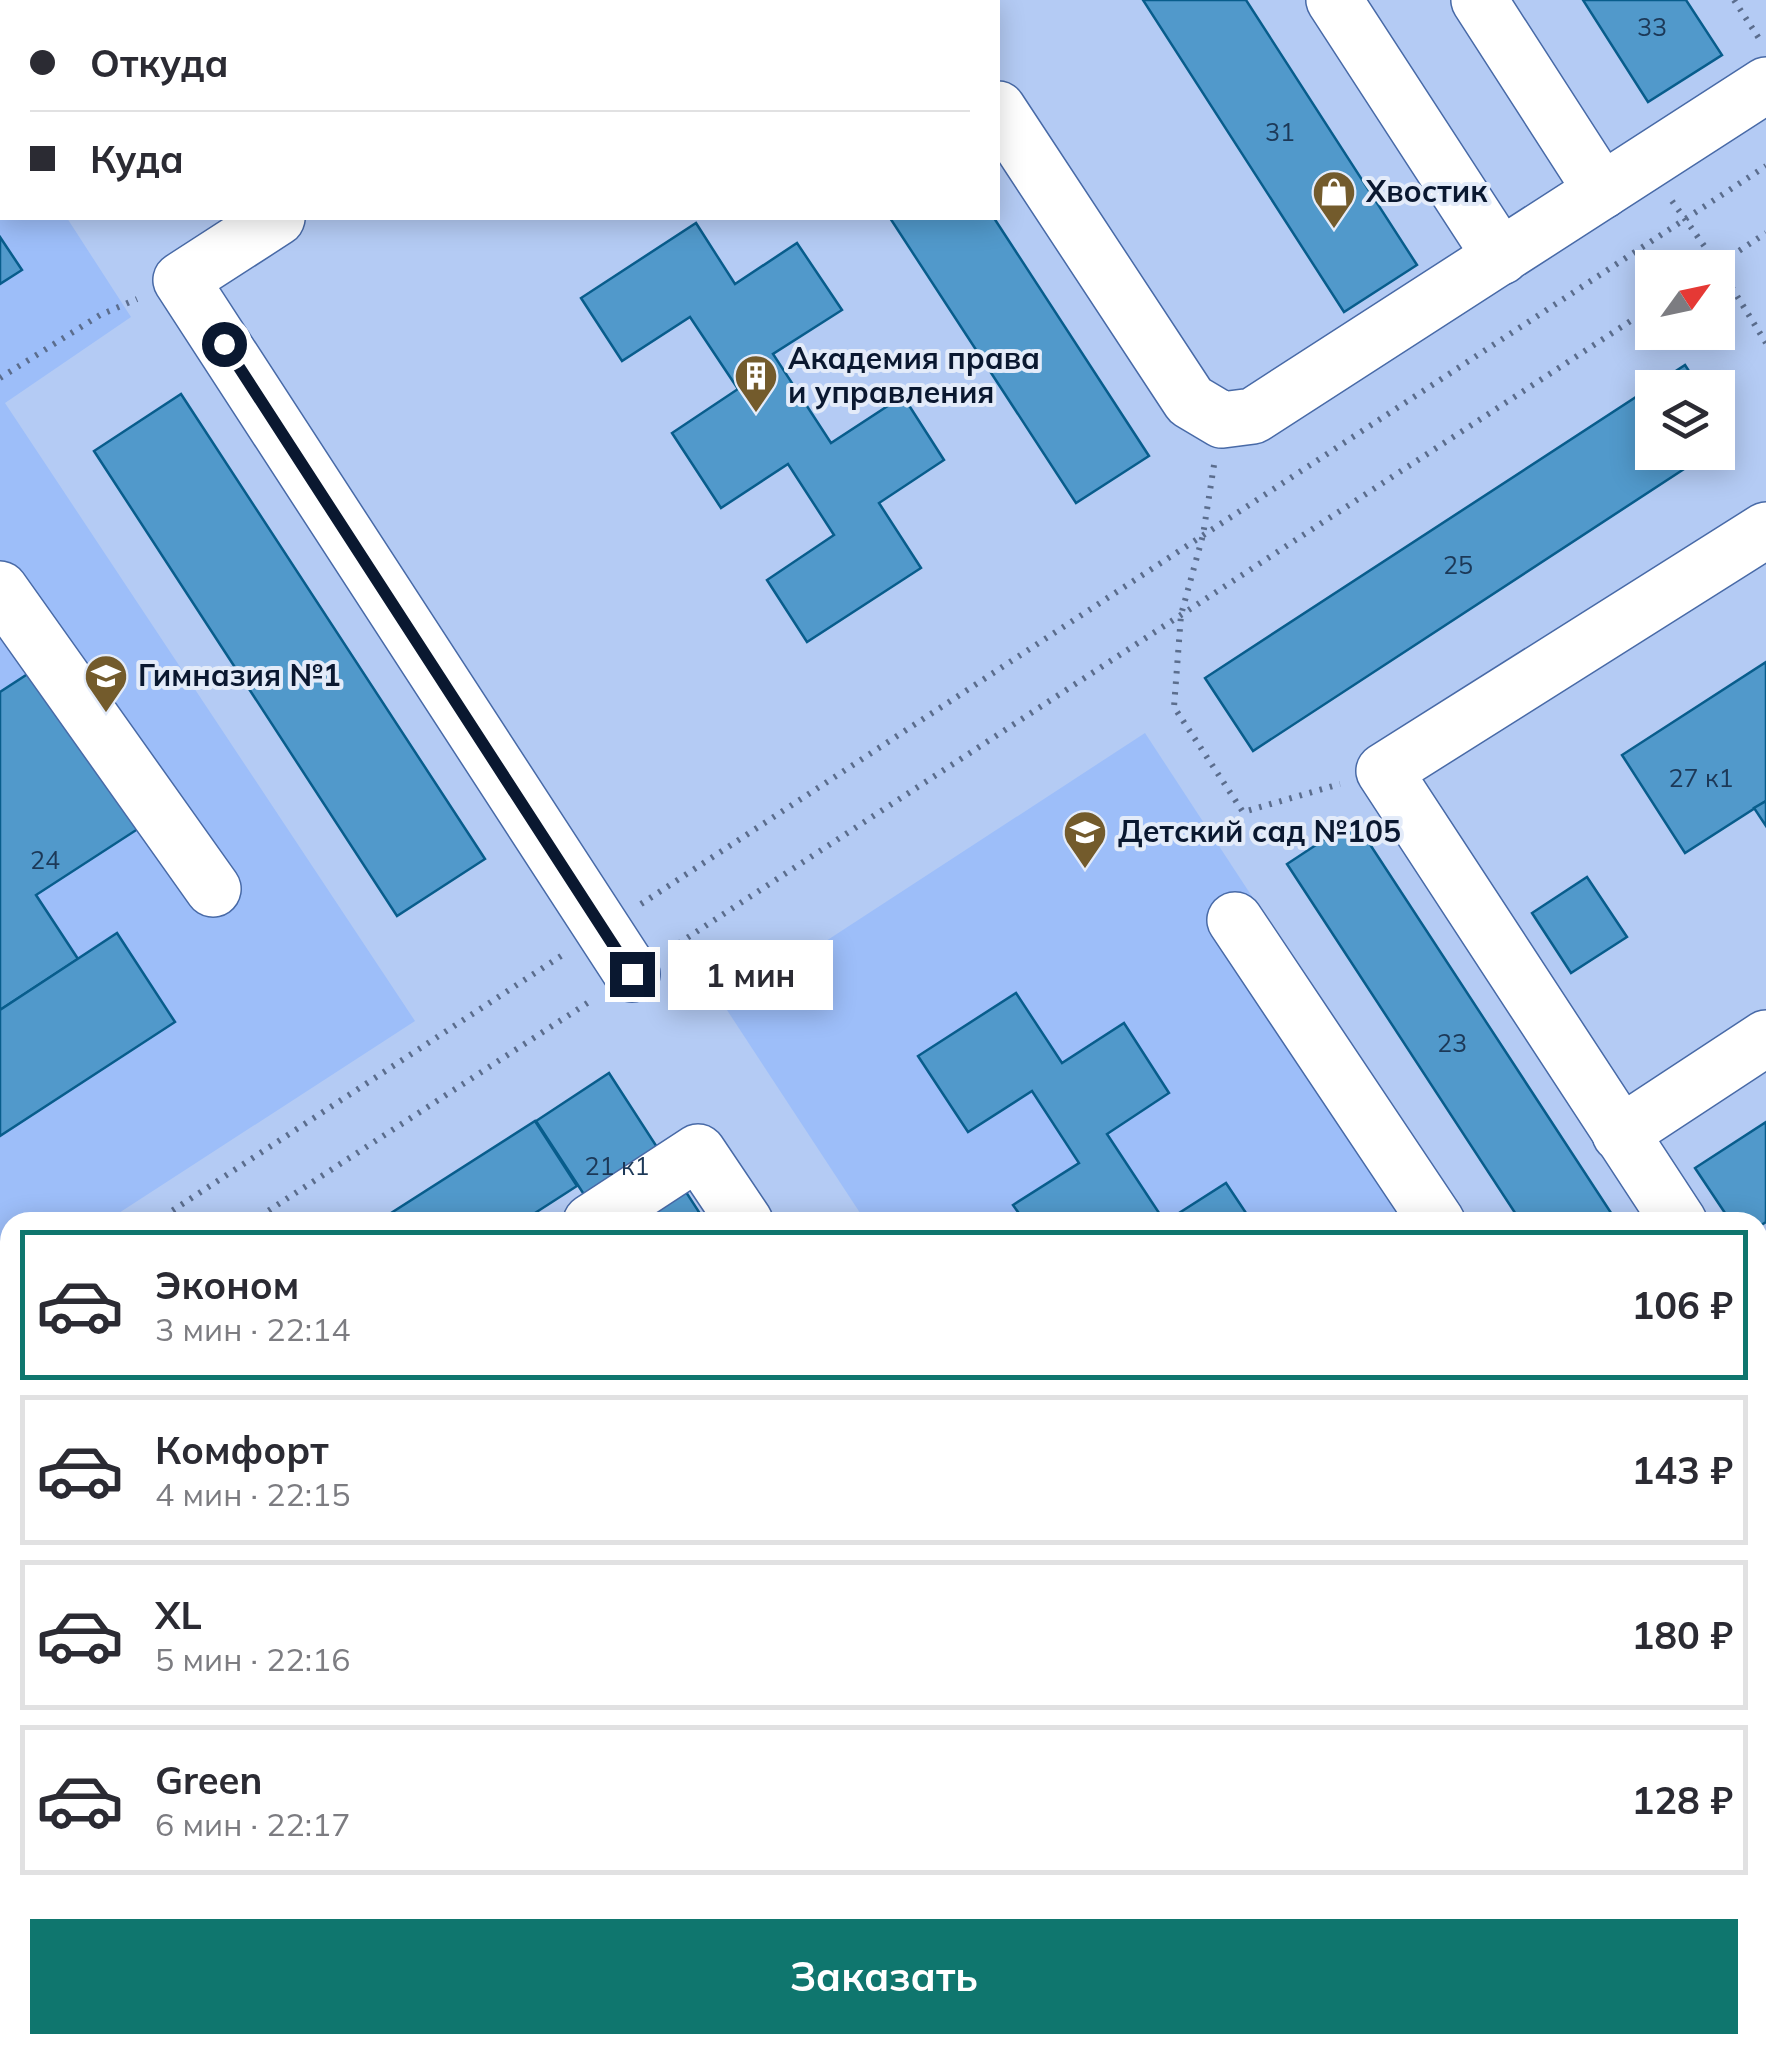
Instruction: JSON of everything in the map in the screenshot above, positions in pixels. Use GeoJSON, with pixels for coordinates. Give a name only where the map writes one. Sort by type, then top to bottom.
{"type":"FeatureCollection","features":[{"type":"Feature","properties":{"kind":"main road"},"geometry":{"type":"LineString","coordinates":[[1334,0],[1501,257]]}},
{"type":"Feature","properties":{"kind":"main road"},"geometry":{"type":"LineString","coordinates":[[1478,0],[1623,178]]}},
{"type":"Feature","properties":{"kind":"main road"},"geometry":{"type":"LineString","coordinates":[[1000,112],[1190,401],[1222,420],[1254,416],[1766,86]]}},
{"type":"Feature","properties":{"kind":"main road"},"geometry":{"type":"LineString","coordinates":[[274,220],[181,280],[632,974]]}},
{"type":"Feature","properties":{"kind":"main road"},"geometry":{"type":"LineString","coordinates":[[1672,1212],[1384,771],[1758,551]]}},
{"type":"Feature","properties":{"kind":"main road"},"geometry":{"type":"LineString","coordinates":[[0,589],[212,889]]}},
{"type":"Feature","properties":{"kind":"main road"},"geometry":{"type":"LineString","coordinates":[[1235,920],[1429,1212]]}},
{"type":"Feature","properties":{"kind":"main road"},"geometry":{"type":"LineString","coordinates":[[1620,1134],[1766,1038]]}},
{"type":"Feature","properties":{"kind":"main road"},"geometry":{"type":"LineString","coordinates":[[605,1212],[698,1152],[738,1212]]}},
{"type":"Feature","properties":{"kind":"path"},"geometry":{"type":"LineString","coordinates":[[1734,0],[1766,49]]}},
{"type":"Feature","properties":{"kind":"path"},"geometry":{"type":"LineString","coordinates":[[170,1212],[1766,166]]}},
{"type":"Feature","properties":{"kind":"path"},"geometry":{"type":"LineString","coordinates":[[1623,178],[1686,218],[1706,250]]}},
{"type":"Feature","properties":{"kind":"path"},"geometry":{"type":"LineString","coordinates":[[1735,253],[1766,233]]}},
{"type":"Feature","properties":{"kind":"path"},"geometry":{"type":"LineString","coordinates":[[0,378],[100,315],[181,280]]}},
{"type":"Feature","properties":{"kind":"path"},"geometry":{"type":"LineString","coordinates":[[1735,296],[1766,344]]}},
{"type":"Feature","properties":{"kind":"path"},"geometry":{"type":"LineString","coordinates":[[266,1212],[1635,318]]}},
{"type":"Feature","properties":{"kind":"path"},"geometry":{"type":"LineString","coordinates":[[1222,420],[1203,535],[1181,615],[1174,707],[1243,812],[1384,771]]}},
{"type":"Feature","properties":{"kind":"shaded area","name":"Гимназия №1"},"geometry":{"type":"Polygon","coordinates":[[[0,220],[68,220],[131,317],[5,403],[415,1021],[120,1212],[0,1212],[0,220]]]}},
{"type":"Feature","properties":{"kind":"shaded area","name":"Детский сад №105"},"geometry":{"type":"Polygon","coordinates":[[[1145,733],[1458,1212],[859,1212],[725,1007],[1145,733]]]}},
{"type":"Feature","properties":{"kind":"building"},"geometry":{"type":"Polygon","coordinates":[[[1143,0],[1246,0],[1417,265],[1344,312],[1143,0]]]}},
{"type":"Feature","properties":{"kind":"building"},"geometry":{"type":"Polygon","coordinates":[[[1583,0],[1686,0],[1722,55],[1648,102],[1583,0]]]}},
{"type":"Feature","properties":{"kind":"building"},"geometry":{"type":"Polygon","coordinates":[[[891,220],[995,220],[1149,456],[1076,503],[891,220]]]}},
{"type":"Feature","properties":{"kind":"building","name":"Академия права и управления"},"geometry":{"type":"Polygon","coordinates":[[[696,223],[735,284],[797,243],[842,310],[773,354],[831,443],[903,396],[944,460],[879,503],[921,568],[807,642],[767,580],[834,535],[788,464],[721,508],[672,433],[738,389],[690,317],[622,361],[581,298],[696,223]]]}},
{"type":"Feature","properties":{"kind":"building"},"geometry":{"type":"Polygon","coordinates":[[[0,237],[22,270],[0,284],[0,237]]]}},
{"type":"Feature","properties":{"kind":"building"},"geometry":{"type":"Polygon","coordinates":[[[181,394],[485,859],[397,916],[94,451],[181,394]]]}},
{"type":"Feature","properties":{"kind":"building"},"geometry":{"type":"Polygon","coordinates":[[[1635,398],[1635,470],[1682,470],[1253,751],[1205,678],[1635,398]]]}},
{"type":"Feature","properties":{"kind":"building"},"geometry":{"type":"Polygon","coordinates":[[[1766,662],[1766,801],[1685,853],[1622,755],[1766,662]]]}},
{"type":"Feature","properties":{"kind":"building"},"geometry":{"type":"Polygon","coordinates":[[[40,666],[144,825],[36,895],[78,959],[0,1010],[0,692],[40,666]]]}},
{"type":"Feature","properties":{"kind":"building"},"geometry":{"type":"Polygon","coordinates":[[[1766,801],[1766,826],[1754,808],[1766,801]]]}},
{"type":"Feature","properties":{"kind":"building"},"geometry":{"type":"Polygon","coordinates":[[[1354,820],[1610,1212],[1514,1212],[1287,864],[1354,820]]]}},
{"type":"Feature","properties":{"kind":"building"},"geometry":{"type":"Polygon","coordinates":[[[1587,877],[1627,937],[1571,973],[1532,913],[1587,877]]]}},
{"type":"Feature","properties":{"kind":"building"},"geometry":{"type":"Polygon","coordinates":[[[117,933],[175,1022],[0,1136],[0,1010],[117,933]]]}},
{"type":"Feature","properties":{"kind":"building"},"geometry":{"type":"Polygon","coordinates":[[[1016,993],[1062,1063],[1124,1023],[1169,1093],[1107,1134],[1158,1212],[1018,1212],[1013,1205],[1079,1163],[1032,1091],[968,1132],[918,1056],[1016,993]]]}},
{"type":"Feature","properties":{"kind":"building"},"geometry":{"type":"Polygon","coordinates":[[[609,1073],[699,1212],[595,1212],[536,1121],[609,1073]]]}},
{"type":"Feature","properties":{"kind":"building"},"geometry":{"type":"Polygon","coordinates":[[[535,1121],[577,1186],[537,1212],[393,1212],[535,1121]]]}},
{"type":"Feature","properties":{"kind":"building"},"geometry":{"type":"Polygon","coordinates":[[[1766,1122],[1766,1212],[1724,1212],[1695,1168],[1766,1122]]]}},
{"type":"Feature","properties":{"kind":"building"},"geometry":{"type":"Polygon","coordinates":[[[1226,1183],[1245,1212],[1181,1212],[1226,1183]]]}},
{"type":"Feature","properties":{"kind":"place","name":"Хвостик"},"geometry":{"type":"Point","coordinates":[1334,230]}},
{"type":"Feature","properties":{"kind":"place","name":"Академия права и управления"},"geometry":{"type":"Point","coordinates":[756,414]}},
{"type":"Feature","properties":{"kind":"place","name":"Гимназия №1"},"geometry":{"type":"Point","coordinates":[106,714]}},
{"type":"Feature","properties":{"kind":"place","name":"Детский сад №105"},"geometry":{"type":"Point","coordinates":[1085,870]}},
{"type":"Feature","properties":{"kind":"route"},"geometry":{"type":"LineString","coordinates":[[224,344],[632,974]]}}]}
